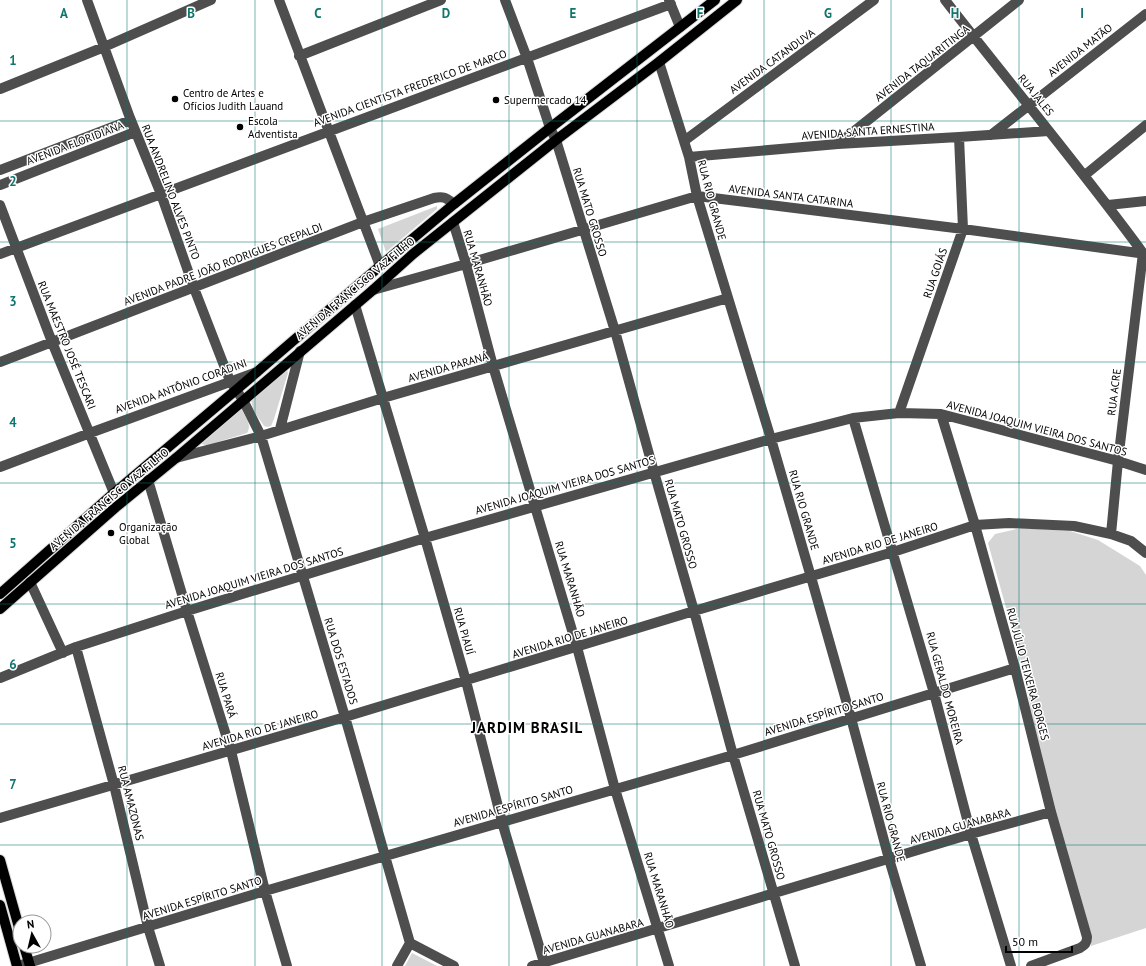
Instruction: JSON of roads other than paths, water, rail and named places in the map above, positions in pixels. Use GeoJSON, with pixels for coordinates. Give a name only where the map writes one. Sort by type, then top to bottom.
{"type":"FeatureCollection","features":[{"type":"Feature","properties":{"kind":"main road","name":"AVENIDA FRANCISCO VAZ FILHO"},"geometry":{"type":"LineString","coordinates":[[0,594],[114,493],[454,204],[715,0]]}},
{"type":"Feature","properties":{"kind":"main road","name":"AVENIDA FRANCISCO VAZ FILHO"},"geometry":{"type":"LineString","coordinates":[[0,609],[116,507],[176,458],[413,254],[556,140],[659,62],[737,0]]}},
{"type":"Feature","properties":{"kind":"main road"},"geometry":{"type":"LineString","coordinates":[[0,860],[15,914]]}},
{"type":"Feature","properties":{"kind":"main road"},"geometry":{"type":"LineString","coordinates":[[0,905],[17,966]]}},
{"type":"Feature","properties":{"kind":"main road"},"geometry":{"type":"LineString","coordinates":[[27,954],[30,964]]}},
{"type":"Feature","properties":{"kind":"street","name":"RUA ANDRELINO ALVES PINTO"},"geometry":{"type":"LineString","coordinates":[[87,0],[135,132],[161,194],[194,288],[230,381],[236,390]]}},
{"type":"Feature","properties":{"kind":"street"},"geometry":{"type":"LineString","coordinates":[[0,89],[104,47],[211,0]]}},
{"type":"Feature","properties":{"kind":"street"},"geometry":{"type":"LineString","coordinates":[[279,0],[380,266]]}},
{"type":"Feature","properties":{"kind":"street"},"geometry":{"type":"LineString","coordinates":[[299,56],[441,0]]}},
{"type":"Feature","properties":{"kind":"street","name":"RUA MATO GROSSO"},"geometry":{"type":"LineString","coordinates":[[505,0],[527,58],[550,128],[556,140],[615,331],[733,755],[794,966]]}},
{"type":"Feature","properties":{"kind":"street","name":"AVENIDA CATANDUVA"},"geometry":{"type":"LineString","coordinates":[[684,141],[874,0]]}},
{"type":"Feature","properties":{"kind":"street","name":"RUA JALES"},"geometry":{"type":"LineString","coordinates":[[945,0],[1085,175],[1145,253]]}},
{"type":"Feature","properties":{"kind":"street","name":"AVENIDA TAQUARITINGA"},"geometry":{"type":"LineString","coordinates":[[838,144],[1019,0]]}},
{"type":"Feature","properties":{"kind":"street"},"geometry":{"type":"LineString","coordinates":[[670,2],[680,27]]}},
{"type":"Feature","properties":{"kind":"street","name":"AVENIDA CIENTISTA FREDERICO DE MARCO"},"geometry":{"type":"LineString","coordinates":[[0,254],[329,130],[527,58],[670,2]]}},
{"type":"Feature","properties":{"kind":"street","name":"AVENIDA MATÃO"},"geometry":{"type":"LineString","coordinates":[[992,135],[1146,14]]}},
{"type":"Feature","properties":{"kind":"street","name":"RUA RIO GRANDE"},"geometry":{"type":"LineString","coordinates":[[659,62],[684,141],[697,196],[771,439],[811,577],[889,859],[921,966]]}},
{"type":"Feature","properties":{"kind":"street","name":"AVENIDA FLORIDIANA"},"geometry":{"type":"LineString","coordinates":[[0,170],[131,120]]}},
{"type":"Feature","properties":{"kind":"street"},"geometry":{"type":"LineString","coordinates":[[1085,175],[1146,125]]}},
{"type":"Feature","properties":{"kind":"street","name":"AVENIDA SANTA ERNESTINA"},"geometry":{"type":"LineString","coordinates":[[688,157],[838,144],[992,135],[1049,130]]}},
{"type":"Feature","properties":{"kind":"street","name":"AVENIDA FLORIDIANA"},"geometry":{"type":"LineString","coordinates":[[0,184],[135,132]]}},
{"type":"Feature","properties":{"kind":"street","name":"RUA GOIÁS"},"geometry":{"type":"LineString","coordinates":[[899,413],[963,229],[959,137]]}},
{"type":"Feature","properties":{"kind":"street","name":"AVENIDA PADRE JOÃO RODRIGUES CREPALDI"},"geometry":{"type":"LineString","coordinates":[[0,362],[363,222],[440,196],[446,198],[454,204]]}},
{"type":"Feature","properties":{"kind":"street","name":"AVENIDA SANTA CATARINA"},"geometry":{"type":"LineString","coordinates":[[373,290],[697,196],[1145,253]]}},
{"type":"Feature","properties":{"kind":"street"},"geometry":{"type":"LineString","coordinates":[[1108,205],[1146,201]]}},
{"type":"Feature","properties":{"kind":"street","name":"RUA MAESTRO JOSÉ TESCARI"},"geometry":{"type":"LineString","coordinates":[[0,205],[52,342],[114,493]]}},
{"type":"Feature","properties":{"kind":"street","name":"RUA MARANHÃO"},"geometry":{"type":"LineString","coordinates":[[452,222],[466,264],[493,366],[577,647],[615,789],[669,966]]}},
{"type":"Feature","properties":{"kind":"street","name":"RUA ACRE"},"geometry":{"type":"LineString","coordinates":[[1111,534],[1118,461],[1145,253]]}},
{"type":"Feature","properties":{"kind":"street","name":"AVENIDA PARANÁ"},"geometry":{"type":"LineString","coordinates":[[176,458],[261,436],[383,398],[728,298]]}},
{"type":"Feature","properties":{"kind":"street","name":"RUA PIAUÍ"},"geometry":{"type":"LineString","coordinates":[[355,305],[425,538],[466,681],[502,822],[544,964]]}},
{"type":"Feature","properties":{"kind":"street"},"geometry":{"type":"LineString","coordinates":[[280,429],[300,351]]}},
{"type":"Feature","properties":{"kind":"street"},"geometry":{"type":"LineString","coordinates":[[218,385],[226,369]]}},
{"type":"Feature","properties":{"kind":"street","name":"AVENIDA ANTÔNIO CORADINI"},"geometry":{"type":"LineString","coordinates":[[0,467],[259,371]]}},
{"type":"Feature","properties":{"kind":"street","name":"RUA DOS ESTADOS"},"geometry":{"type":"LineString","coordinates":[[236,390],[243,400],[261,436],[345,717],[410,943]]}},
{"type":"Feature","properties":{"kind":"street","name":"AVENIDA JOAQUIM VIEIRA DOS SANTOS"},"geometry":{"type":"LineString","coordinates":[[0,678],[76,647],[187,611],[425,538],[771,439],[853,418],[899,413],[941,414],[1118,461],[1146,470]]}},
{"type":"Feature","properties":{"kind":"street","name":"RUA JÚLIO TEIXEIRA BORGES"},"geometry":{"type":"LineString","coordinates":[[941,414],[975,525],[1015,668],[1051,812],[1087,937],[1087,942],[1084,946],[1031,966]]}},
{"type":"Feature","properties":{"kind":"street","name":"RUA GERALDO MOREIRA"},"geometry":{"type":"LineString","coordinates":[[853,418],[934,692],[971,834],[1011,966]]}},
{"type":"Feature","properties":{"kind":"street","name":"RUA PARÁ"},"geometry":{"type":"LineString","coordinates":[[148,480],[231,751],[265,891],[288,966]]}},
{"type":"Feature","properties":{"kind":"street","name":"AVENIDA RIO DE JANEIRO"},"geometry":{"type":"LineString","coordinates":[[0,818],[466,681],[893,552],[975,525],[1009,523],[1074,526],[1111,534],[1131,541],[1146,553]]}},
{"type":"Feature","properties":{"kind":"street"},"geometry":{"type":"LineString","coordinates":[[30,582],[63,653]]}},
{"type":"Feature","properties":{"kind":"street","name":"RUA AMAZONAS"},"geometry":{"type":"LineString","coordinates":[[76,647],[114,785],[148,927],[160,966]]}},
{"type":"Feature","properties":{"kind":"street","name":"AVENIDA ESPÍRITO SANTO"},"geometry":{"type":"LineString","coordinates":[[17,966],[30,964],[265,891],[733,755],[1015,668]]}},
{"type":"Feature","properties":{"kind":"street","name":"AVENIDA GUANABARA"},"geometry":{"type":"LineString","coordinates":[[532,966],[544,964],[971,834],[1051,812]]}},
{"type":"Feature","properties":{"kind":"street"},"geometry":{"type":"LineString","coordinates":[[398,966],[410,943],[454,966]]}},
{"type":"Feature","properties":{"kind":"place","name":"Centro de Artes e Ofícios Judith Lauand"},"geometry":{"type":"Point","coordinates":[175,99]}},
{"type":"Feature","properties":{"kind":"place","name":"Supermercado 14"},"geometry":{"type":"Point","coordinates":[496,100]}},
{"type":"Feature","properties":{"kind":"place","name":"Escola Adventista"},"geometry":{"type":"Point","coordinates":[240,127]}},
{"type":"Feature","properties":{"kind":"place","name":"Organização Global"},"geometry":{"type":"Point","coordinates":[111,533]}},
{"type":"Feature","properties":{"kind":"district","name":"JARDIM BRASIL"},"geometry":{"type":"Point","coordinates":[527,727]}}]}
